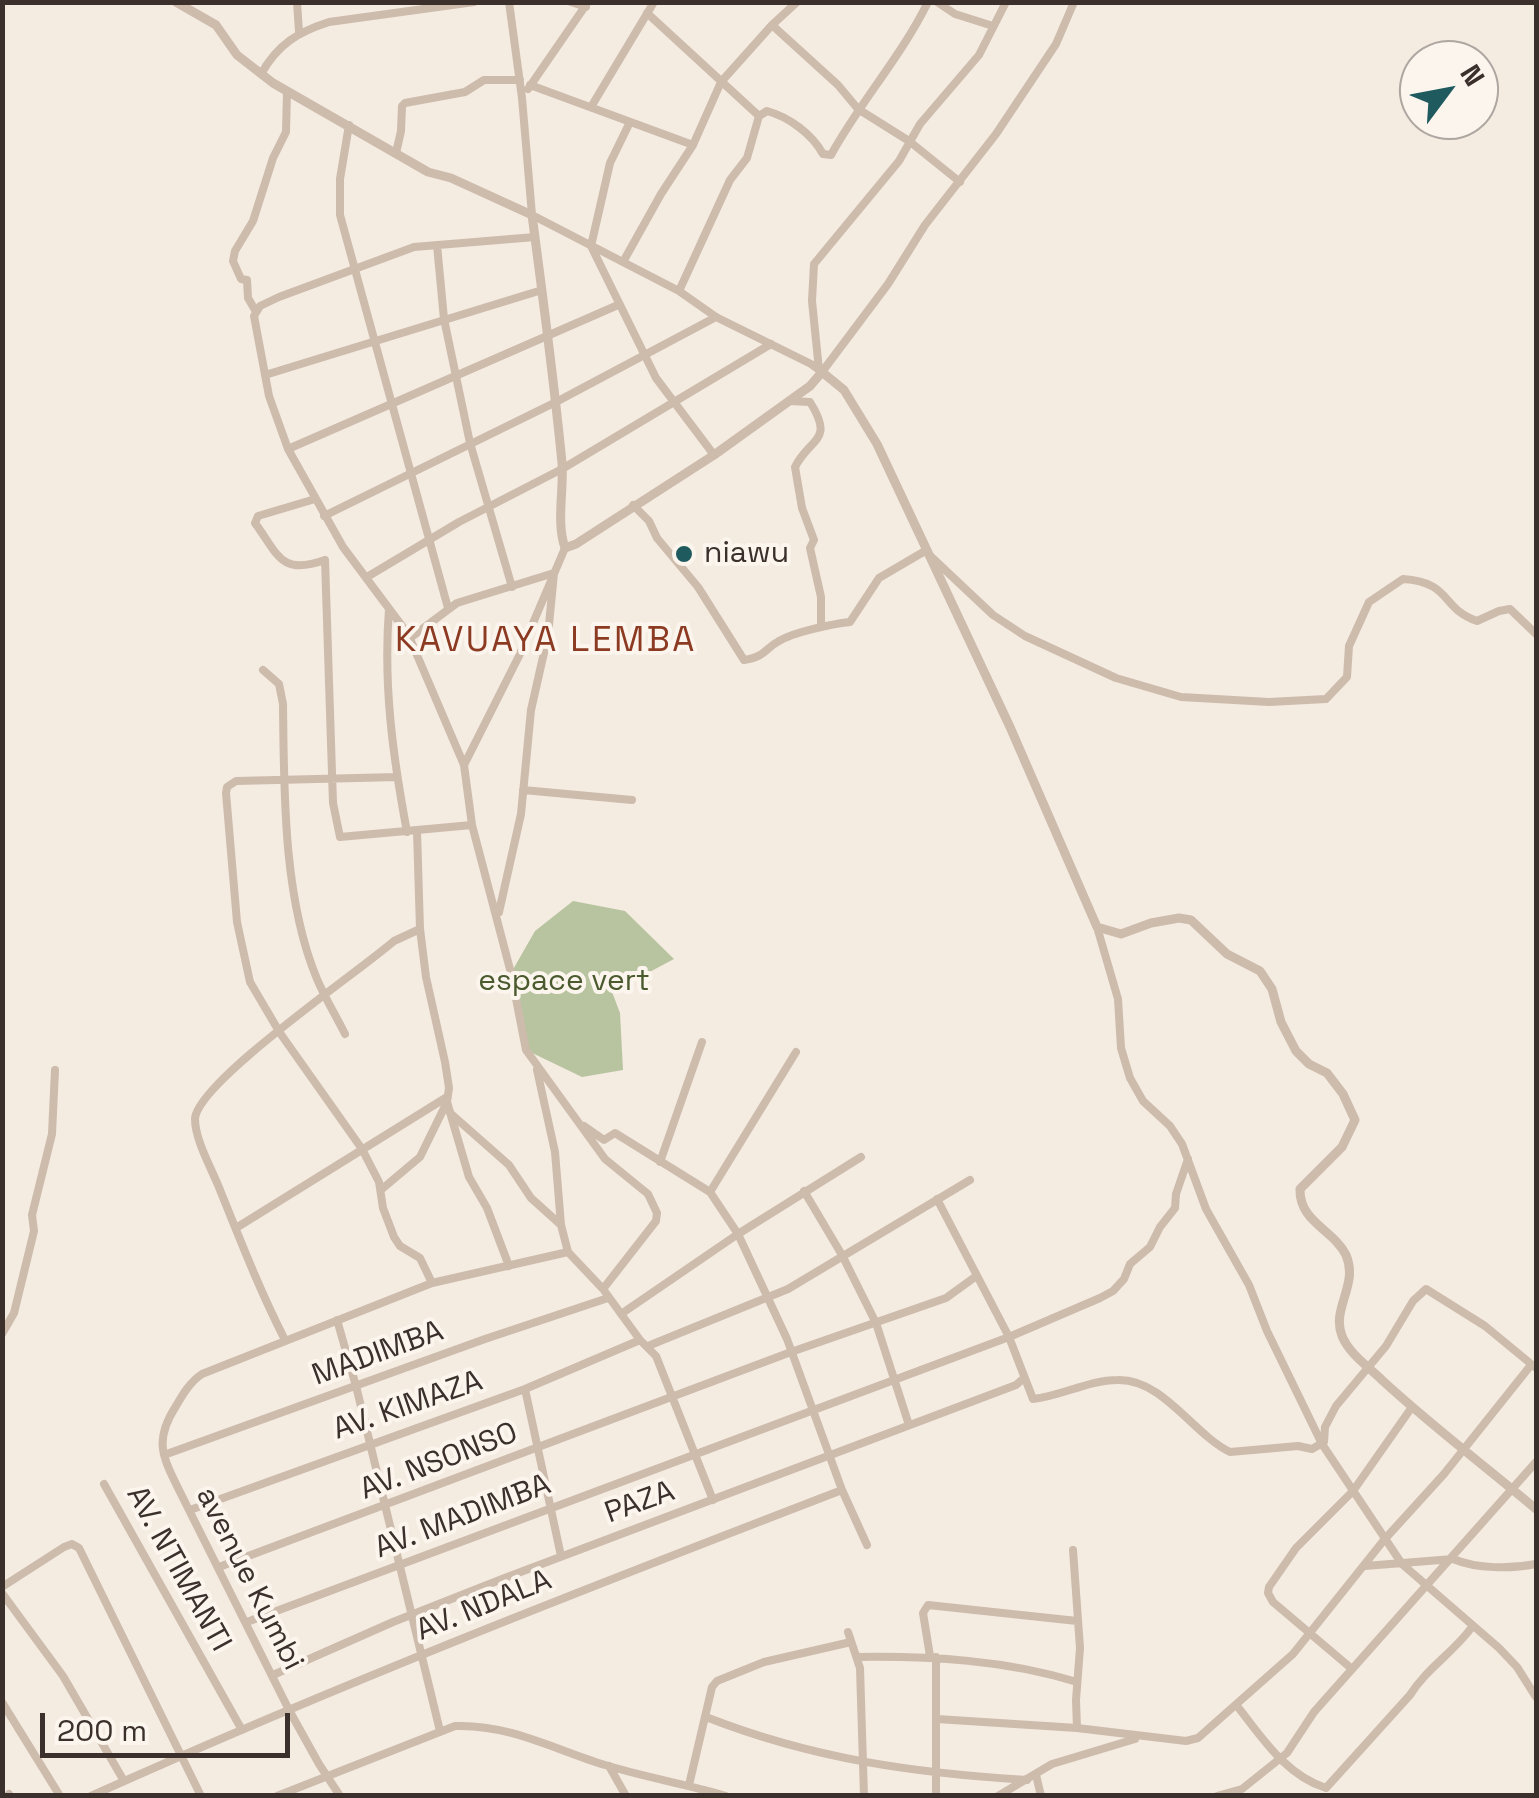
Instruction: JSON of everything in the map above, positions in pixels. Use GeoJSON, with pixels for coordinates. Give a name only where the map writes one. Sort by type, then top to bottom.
{"type":"FeatureCollection","features":[{"type":"Feature","properties":{"kind":"street"},"geometry":{"type":"LineString","coordinates":[[176,2],[216,25],[236,55],[287,91],[428,172],[451,178],[532,216],[679,291],[716,317],[820,371],[844,390],[868,426],[1017,742],[1098,927],[1118,999],[1121,1048],[1130,1078],[1143,1101],[1176,1133],[1206,1209],[1250,1285],[1267,1331],[1322,1444],[1402,1564],[1499,1648],[1536,1697]]}},
{"type":"Feature","properties":{"kind":"street"},"geometry":{"type":"LineString","coordinates":[[297,2],[299,32]]}},
{"type":"Feature","properties":{"kind":"street"},"geometry":{"type":"LineString","coordinates":[[261,74],[272,54],[299,32],[330,22],[474,2]]}},
{"type":"Feature","properties":{"kind":"street"},"geometry":{"type":"LineString","coordinates":[[464,765],[519,656],[565,548],[556,402],[532,216],[520,80],[509,3],[498,2]]}},
{"type":"Feature","properties":{"kind":"street"},"geometry":{"type":"LineString","coordinates":[[522,98],[587,5],[571,2]]}},
{"type":"Feature","properties":{"kind":"street"},"geometry":{"type":"LineString","coordinates":[[591,107],[654,2]]}},
{"type":"Feature","properties":{"kind":"street"},"geometry":{"type":"LineString","coordinates":[[624,262],[693,145],[721,82],[798,2]]}},
{"type":"Feature","properties":{"kind":"street"},"geometry":{"type":"LineString","coordinates":[[679,291],[730,180],[747,158],[759,116],[767,111],[779,115],[809,134],[828,156],[915,29],[928,2]]}},
{"type":"Feature","properties":{"kind":"street"},"geometry":{"type":"LineString","coordinates":[[936,2],[955,14],[993,26]]}},
{"type":"Feature","properties":{"kind":"street"},"geometry":{"type":"LineString","coordinates":[[565,548],[714,455],[818,380],[812,301],[814,264],[979,56],[1006,2]]}},
{"type":"Feature","properties":{"kind":"street"},"geometry":{"type":"LineString","coordinates":[[820,371],[888,284],[924,225],[985,150],[1056,44],[1074,2]]}},
{"type":"Feature","properties":{"kind":"street"},"geometry":{"type":"LineString","coordinates":[[647,14],[759,116]]}},
{"type":"Feature","properties":{"kind":"street"},"geometry":{"type":"LineString","coordinates":[[772,25],[838,85],[858,109],[909,141],[960,182]]}},
{"type":"Feature","properties":{"kind":"street"},"geometry":{"type":"LineString","coordinates":[[396,153],[405,103],[464,92],[488,80],[520,80]]}},
{"type":"Feature","properties":{"kind":"street"},"geometry":{"type":"LineString","coordinates":[[530,85],[693,145]]}},
{"type":"Feature","properties":{"kind":"street"},"geometry":{"type":"LineString","coordinates":[[287,91],[286,132],[234,261],[241,279],[247,280],[265,375],[288,449],[324,516],[410,638],[464,765],[472,825],[511,973],[522,1042],[537,1070],[605,1158],[648,1194],[658,1213],[656,1221],[603,1288]]}},
{"type":"Feature","properties":{"kind":"street"},"geometry":{"type":"LineString","coordinates":[[630,122],[610,163],[591,246],[644,356],[673,404],[714,455]]}},
{"type":"Feature","properties":{"kind":"street"},"geometry":{"type":"LineString","coordinates":[[349,125],[340,179],[340,215],[448,608]]}},
{"type":"Feature","properties":{"kind":"street"},"geometry":{"type":"LineString","coordinates":[[255,310],[401,250],[535,237]]}},
{"type":"Feature","properties":{"kind":"street"},"geometry":{"type":"LineString","coordinates":[[437,245],[444,319],[470,443],[512,587]]}},
{"type":"Feature","properties":{"kind":"street"},"geometry":{"type":"LineString","coordinates":[[265,375],[542,290]]}},
{"type":"Feature","properties":{"kind":"street"},"geometry":{"type":"LineString","coordinates":[[288,449],[618,305]]}},
{"type":"Feature","properties":{"kind":"street"},"geometry":{"type":"LineString","coordinates":[[324,516],[556,402],[716,317]]}},
{"type":"Feature","properties":{"kind":"street"},"geometry":{"type":"LineString","coordinates":[[367,577],[562,469],[771,344]]}},
{"type":"Feature","properties":{"kind":"street"},"geometry":{"type":"LineString","coordinates":[[789,401],[810,402],[820,424],[819,440],[795,467],[802,508],[814,540],[810,548],[821,596],[821,626]]}},
{"type":"Feature","properties":{"kind":"street"},"geometry":{"type":"LineString","coordinates":[[314,498],[258,516],[254,523],[276,557],[307,568],[325,560],[334,818],[340,838],[472,825]]}},
{"type":"Feature","properties":{"kind":"street"},"geometry":{"type":"LineString","coordinates":[[633,505],[698,587],[741,658],[770,652],[778,641],[821,626],[850,622],[880,578],[925,550]]}},
{"type":"Feature","properties":{"kind":"street"},"geometry":{"type":"LineString","coordinates":[[925,550],[992,615],[1026,636],[1116,678],[1181,697],[1270,702],[1326,699],[1347,676],[1349,646],[1370,602],[1402,579],[1426,582],[1437,588],[1459,614],[1477,621],[1499,610],[1510,610],[1536,634]]}},
{"type":"Feature","properties":{"kind":"street"},"geometry":{"type":"LineString","coordinates":[[410,638],[448,608],[554,572]]}},
{"type":"Feature","properties":{"kind":"street"},"geometry":{"type":"LineString","coordinates":[[499,912],[516,844],[531,710],[554,593],[554,572]]}},
{"type":"Feature","properties":{"kind":"street"},"geometry":{"type":"LineString","coordinates":[[390,608],[386,654],[391,744],[407,832]]}},
{"type":"Feature","properties":{"kind":"street"},"geometry":{"type":"LineString","coordinates":[[262,670],[278,684],[283,704],[283,782],[290,864],[305,942],[325,996],[345,1034]]}},
{"type":"Feature","properties":{"kind":"street"},"geometry":{"type":"LineString","coordinates":[[397,776],[236,782],[227,786],[226,793],[233,887],[250,982],[280,1033],[362,1149],[382,1189],[394,1237],[400,1246],[420,1258],[432,1283]]}},
{"type":"Feature","properties":{"kind":"street"},"geometry":{"type":"LineString","coordinates":[[522,790],[632,800]]}},
{"type":"Feature","properties":{"kind":"street"},"geometry":{"type":"LineString","coordinates":[[418,831],[420,929],[445,1062],[447,1099],[469,1177],[487,1208],[509,1266]]}},
{"type":"Feature","properties":{"kind":"street"},"geometry":{"type":"LineString","coordinates":[[1098,927],[1122,934],[1142,925],[1179,918],[1199,926],[1227,954],[1265,976],[1296,1052],[1327,1073],[1354,1115],[1352,1130],[1342,1147],[1299,1194],[1313,1223],[1344,1251],[1351,1282],[1340,1310],[1339,1325],[1352,1353],[1536,1509]]}},
{"type":"Feature","properties":{"kind":"street"},"geometry":{"type":"LineString","coordinates":[[285,1340],[256,1281],[195,1120],[204,1101],[243,1058],[394,942],[420,929]]}},
{"type":"Feature","properties":{"kind":"street"},"geometry":{"type":"LineString","coordinates":[[660,1162],[702,1042]]}},
{"type":"Feature","properties":{"kind":"street"},"geometry":{"type":"LineString","coordinates":[[710,1192],[796,1052]]}},
{"type":"Feature","properties":{"kind":"street"},"geometry":{"type":"LineString","coordinates":[[2,1334],[14,1313],[34,1231],[32,1215],[52,1134],[55,1070]]}},
{"type":"Feature","properties":{"kind":"street"},"geometry":{"type":"LineString","coordinates":[[537,1070],[556,1152],[561,1225],[568,1252],[603,1288],[665,1372],[713,1500]]}},
{"type":"Feature","properties":{"kind":"street"},"geometry":{"type":"LineString","coordinates":[[236,1228],[447,1099]]}},
{"type":"Feature","properties":{"kind":"street"},"geometry":{"type":"LineString","coordinates":[[382,1189],[420,1157],[447,1099]]}},
{"type":"Feature","properties":{"kind":"street"},"geometry":{"type":"LineString","coordinates":[[450,1113],[509,1165],[527,1193],[561,1225]]}},
{"type":"Feature","properties":{"kind":"street"},"geometry":{"type":"LineString","coordinates":[[576,1121],[604,1140],[618,1135],[710,1192],[738,1234],[768,1297],[867,1545]]}},
{"type":"Feature","properties":{"kind":"street"},"geometry":{"type":"LineString","coordinates":[[621,1314],[861,1157]]}},
{"type":"Feature","properties":{"kind":"street","name":"AV. MADIMBA"},"geometry":{"type":"LineString","coordinates":[[247,1622],[1009,1337],[1113,1291],[1176,1208],[1176,1194],[1188,1160]]}},
{"type":"Feature","properties":{"kind":"street","name":"AV. KIMAZA"},"geometry":{"type":"LineString","coordinates":[[190,1510],[768,1297],[970,1180]]}},
{"type":"Feature","properties":{"kind":"street"},"geometry":{"type":"LineString","coordinates":[[804,1192],[876,1323],[909,1424]]}},
{"type":"Feature","properties":{"kind":"street"},"geometry":{"type":"LineString","coordinates":[[937,1199],[1009,1337],[1030,1396],[1037,1400],[1098,1381],[1130,1380],[1154,1392],[1230,1452],[1298,1446],[1312,1449],[1322,1444]]}},
{"type":"Feature","properties":{"kind":"street"},"geometry":{"type":"LineString","coordinates":[[164,1455],[161,1430],[195,1379],[432,1283],[568,1252]]}},
{"type":"Feature","properties":{"kind":"street","name":"AV. NSONSO"},"geometry":{"type":"LineString","coordinates":[[219,1567],[946,1298],[975,1276]]}},
{"type":"Feature","properties":{"kind":"street"},"geometry":{"type":"LineString","coordinates":[[938,1719],[1194,1740],[1275,1673],[1534,1367],[1484,1326],[1426,1290],[1413,1301],[1386,1346],[1332,1414],[1322,1444]]}},
{"type":"Feature","properties":{"kind":"street","name":"MADIMBA"},"geometry":{"type":"LineString","coordinates":[[164,1455],[608,1298]]}},
{"type":"Feature","properties":{"kind":"street"},"geometry":{"type":"LineString","coordinates":[[337,1320],[440,1732]]}},
{"type":"Feature","properties":{"kind":"street","name":"PAZA"},"geometry":{"type":"LineString","coordinates":[[272,1676],[411,1615],[1016,1385],[1024,1378]]}},
{"type":"Feature","properties":{"kind":"street"},"geometry":{"type":"LineString","coordinates":[[525,1389],[561,1556]]}},
{"type":"Feature","properties":{"kind":"street"},"geometry":{"type":"LineString","coordinates":[[1352,1670],[1270,1599],[1268,1588],[1296,1548],[1354,1491],[1412,1407]]}},
{"type":"Feature","properties":{"kind":"street","name":"avenue Kumbi"},"geometry":{"type":"LineString","coordinates":[[164,1455],[272,1676],[340,1796]]}},
{"type":"Feature","properties":{"kind":"street"},"geometry":{"type":"LineString","coordinates":[[1218,1796],[1243,1789],[1292,1747],[1314,1712],[1536,1462]]}},
{"type":"Feature","properties":{"kind":"street","name":"AV. NTIMANTI"},"geometry":{"type":"LineString","coordinates":[[104,1484],[242,1730]]}},
{"type":"Feature","properties":{"kind":"street","name":"AV. NDALA"},"geometry":{"type":"LineString","coordinates":[[91,1796],[181,1754],[576,1592],[842,1490]]}},
{"type":"Feature","properties":{"kind":"street"},"geometry":{"type":"LineString","coordinates":[[124,1780],[63,1676],[2,1590],[72,1544],[86,1558],[201,1796]]}},
{"type":"Feature","properties":{"kind":"street"},"geometry":{"type":"LineString","coordinates":[[1074,1550],[1080,1671],[1078,1728]]}},
{"type":"Feature","properties":{"kind":"street"},"geometry":{"type":"LineString","coordinates":[[1365,1566],[1453,1559],[1467,1564],[1536,1564]]}},
{"type":"Feature","properties":{"kind":"street"},"geometry":{"type":"LineString","coordinates":[[936,1796],[938,1719],[933,1657],[923,1613],[928,1605],[1078,1621]]}},
{"type":"Feature","properties":{"kind":"street"},"geometry":{"type":"LineString","coordinates":[[1237,1706],[1278,1759],[1328,1792],[1421,1678],[1456,1649],[1472,1627]]}},
{"type":"Feature","properties":{"kind":"street"},"geometry":{"type":"LineString","coordinates":[[689,1785],[712,1687],[718,1680],[849,1637],[857,1657],[864,1796]]}},
{"type":"Feature","properties":{"kind":"street"},"geometry":{"type":"LineString","coordinates":[[857,1657],[933,1657],[1046,1672],[1077,1682]]}},
{"type":"Feature","properties":{"kind":"street"},"geometry":{"type":"LineString","coordinates":[[2,1702],[60,1796]]}},
{"type":"Feature","properties":{"kind":"street"},"geometry":{"type":"LineString","coordinates":[[706,1718],[798,1748],[865,1763],[936,1774],[1032,1777]]}},
{"type":"Feature","properties":{"kind":"street"},"geometry":{"type":"LineString","coordinates":[[277,1796],[455,1726],[481,1725],[505,1729],[609,1766],[726,1796]]}},
{"type":"Feature","properties":{"kind":"street"},"geometry":{"type":"LineString","coordinates":[[998,1796],[1073,1756],[1144,1736]]}},
{"type":"Feature","properties":{"kind":"street"},"geometry":{"type":"LineString","coordinates":[[609,1766],[626,1796]]}},
{"type":"Feature","properties":{"kind":"street"},"geometry":{"type":"LineString","coordinates":[[1032,1777],[1041,1796]]}},
{"type":"Feature","properties":{"kind":"street"},"geometry":{"type":"LineString","coordinates":[[1243,1789],[1250,1796]]}},
{"type":"Feature","properties":{"kind":"green space","name":"espace vert"},"geometry":{"type":"Polygon","coordinates":[[[573,901],[625,911],[674,959],[612,992],[620,1013],[623,1070],[582,1077],[526,1050],[511,973],[535,931],[573,901]]]}},
{"type":"Feature","properties":{"kind":"place","name":"niawu"},"geometry":{"type":"Point","coordinates":[684,554]}},
{"type":"Feature","properties":{"kind":"district","name":"KAVUAYA LEMBA"},"geometry":{"type":"Point","coordinates":[546,642]}}]}
